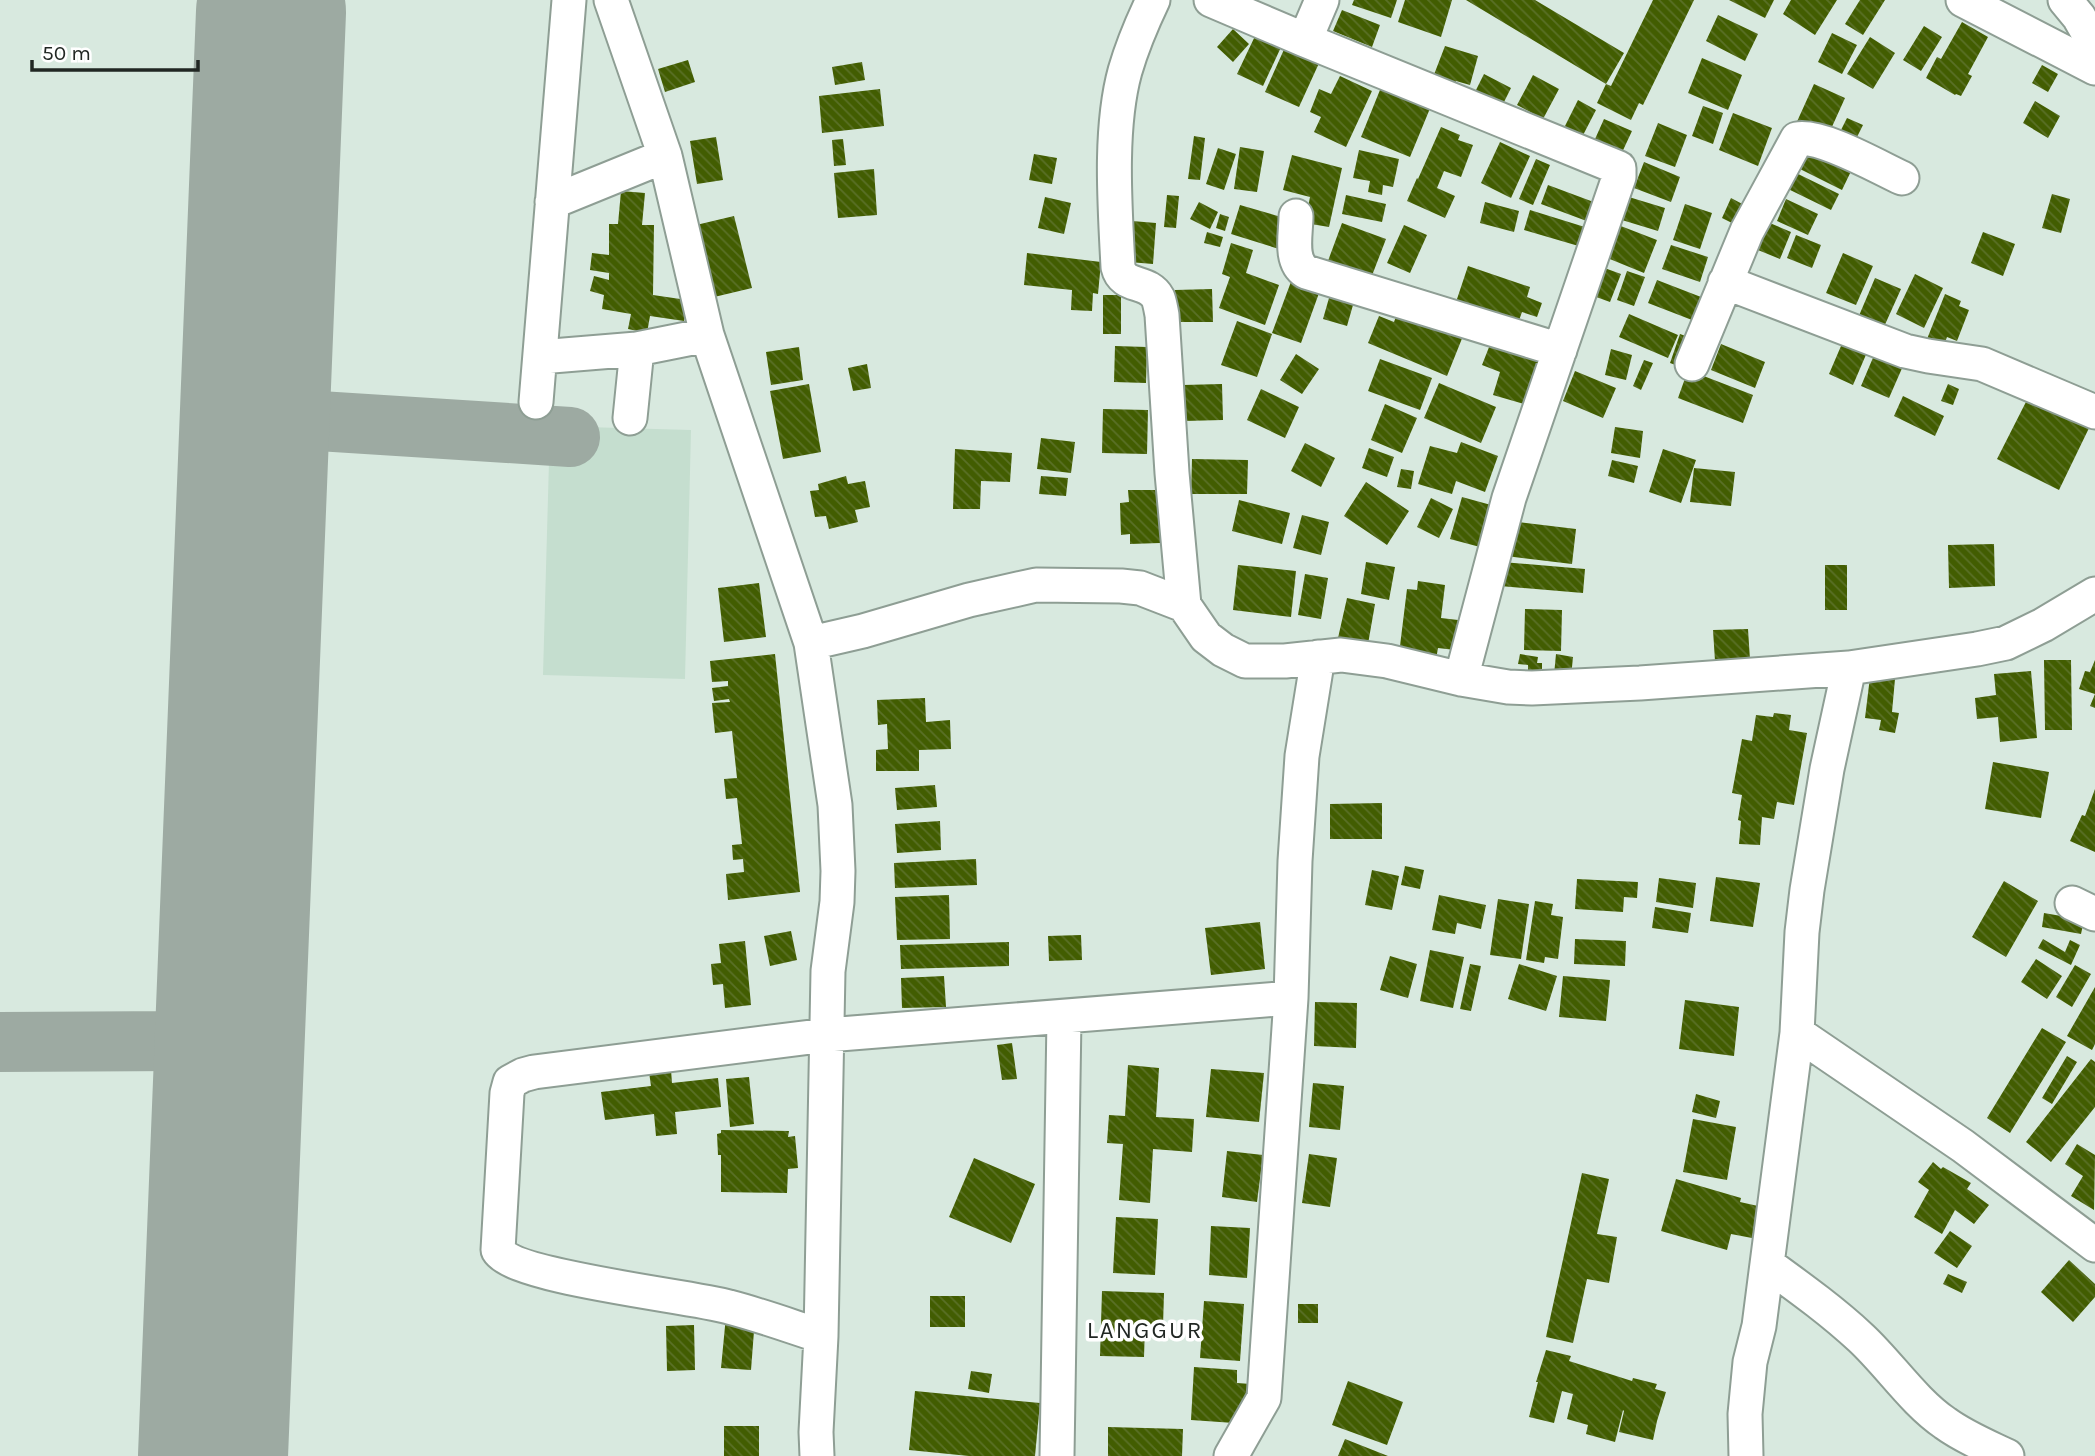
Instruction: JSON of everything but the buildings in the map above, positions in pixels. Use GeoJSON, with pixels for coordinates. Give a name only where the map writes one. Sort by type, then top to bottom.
{"type":"FeatureCollection","features":[{"type":"Feature","properties":{"kind":"street"},"geometry":{"type":"LineString","coordinates":[[536,402],[569,0]]}},
{"type":"Feature","properties":{"kind":"street"},"geometry":{"type":"LineString","coordinates":[[611,0],[665,156],[707,335],[811,643],[835,805],[838,840],[837,902],[828,971],[817,1456]]}},
{"type":"Feature","properties":{"kind":"street"},"geometry":{"type":"LineString","coordinates":[[1153,0],[1125,72],[1117,117],[1115,173],[1119,274],[1124,279],[1142,285],[1158,298],[1162,315],[1184,605],[1206,637],[1223,650],[1245,661],[1285,661],[1341,655],[1366,658],[1461,680],[1508,687],[1640,683],[1849,668],[1977,649],[2006,643],[2095,594]]}},
{"type":"Feature","properties":{"kind":"street"},"geometry":{"type":"LineString","coordinates":[[1211,0],[1619,167],[1619,177],[1509,498],[1461,680]]}},
{"type":"Feature","properties":{"kind":"street"},"geometry":{"type":"LineString","coordinates":[[1305,40],[1322,0]]}},
{"type":"Feature","properties":{"kind":"street"},"geometry":{"type":"LineString","coordinates":[[1963,0],[2095,68]]}},
{"type":"Feature","properties":{"kind":"street"},"geometry":{"type":"LineString","coordinates":[[2065,0],[2079,17],[2095,45]]}},
{"type":"Feature","properties":{"kind":"street"},"geometry":{"type":"LineString","coordinates":[[1692,364],[1747,231],[1797,139],[1809,138],[1902,178]]}},
{"type":"Feature","properties":{"kind":"street"},"geometry":{"type":"LineString","coordinates":[[552,202],[665,156]]}},
{"type":"Feature","properties":{"kind":"street"},"geometry":{"type":"LineString","coordinates":[[1296,216],[1296,258],[1298,266],[1306,272],[1560,351]]}},
{"type":"Feature","properties":{"kind":"street"},"geometry":{"type":"LineString","coordinates":[[1726,282],[1905,351],[1982,364],[2095,412]]}},
{"type":"Feature","properties":{"kind":"street"},"geometry":{"type":"LineString","coordinates":[[540,357],[637,349],[707,335]]}},
{"type":"Feature","properties":{"kind":"street"},"geometry":{"type":"LineString","coordinates":[[630,418],[637,349]]}},
{"type":"Feature","properties":{"kind":"street"},"geometry":{"type":"LineString","coordinates":[[811,643],[969,600],[1036,585],[1140,588],[1184,605]]}},
{"type":"Feature","properties":{"kind":"street"},"geometry":{"type":"LineString","coordinates":[[1231,1456],[1264,1398],[1291,999],[1295,862],[1302,756],[1318,657]]}},
{"type":"Feature","properties":{"kind":"street"},"geometry":{"type":"LineString","coordinates":[[1746,1456],[1745,1414],[1749,1375],[1768,1264],[1797,1033],[1807,890],[1827,769],[1849,668]]}},
{"type":"Feature","properties":{"kind":"street"},"geometry":{"type":"LineString","coordinates":[[821,1336],[727,1306],[539,1270],[506,1258],[498,1250],[507,1093],[510,1082],[534,1072],[827,1035],[1291,999]]}},
{"type":"Feature","properties":{"kind":"street"},"geometry":{"type":"LineString","coordinates":[[1058,1456],[1064,1018]]}},
{"type":"Feature","properties":{"kind":"street"},"geometry":{"type":"LineString","coordinates":[[1797,1033],[1963,1146],[2095,1245]]}},
{"type":"Feature","properties":{"kind":"street"},"geometry":{"type":"LineString","coordinates":[[1768,1264],[1822,1304],[1863,1340],[1943,1423],[2007,1456]]}},
{"type":"Feature","properties":{"kind":"shaded area"},"geometry":{"type":"Polygon","coordinates":[[[550,426],[691,430],[685,679],[543,675],[550,426]]]}},
{"type":"Feature","properties":{"kind":"taxiway"},"geometry":{"type":"LineString","coordinates":[[253,476],[272,443],[291,428],[319,421],[291,406],[272,384],[258,345]]}},
{"type":"Feature","properties":{"kind":"taxiway"},"geometry":{"type":"LineString","coordinates":[[319,421],[570,437]]}},
{"type":"Feature","properties":{"kind":"taxiway"},"geometry":{"type":"LineString","coordinates":[[0,1042],[230,1039]]}},
{"type":"Feature","properties":{"kind":"runway"},"geometry":{"type":"LineString","coordinates":[[213,1456],[271,12]]}},
{"type":"Feature","properties":{"kind":"district","name":"LANGGUR"},"geometry":{"type":"Point","coordinates":[1145,1330]}}]}
